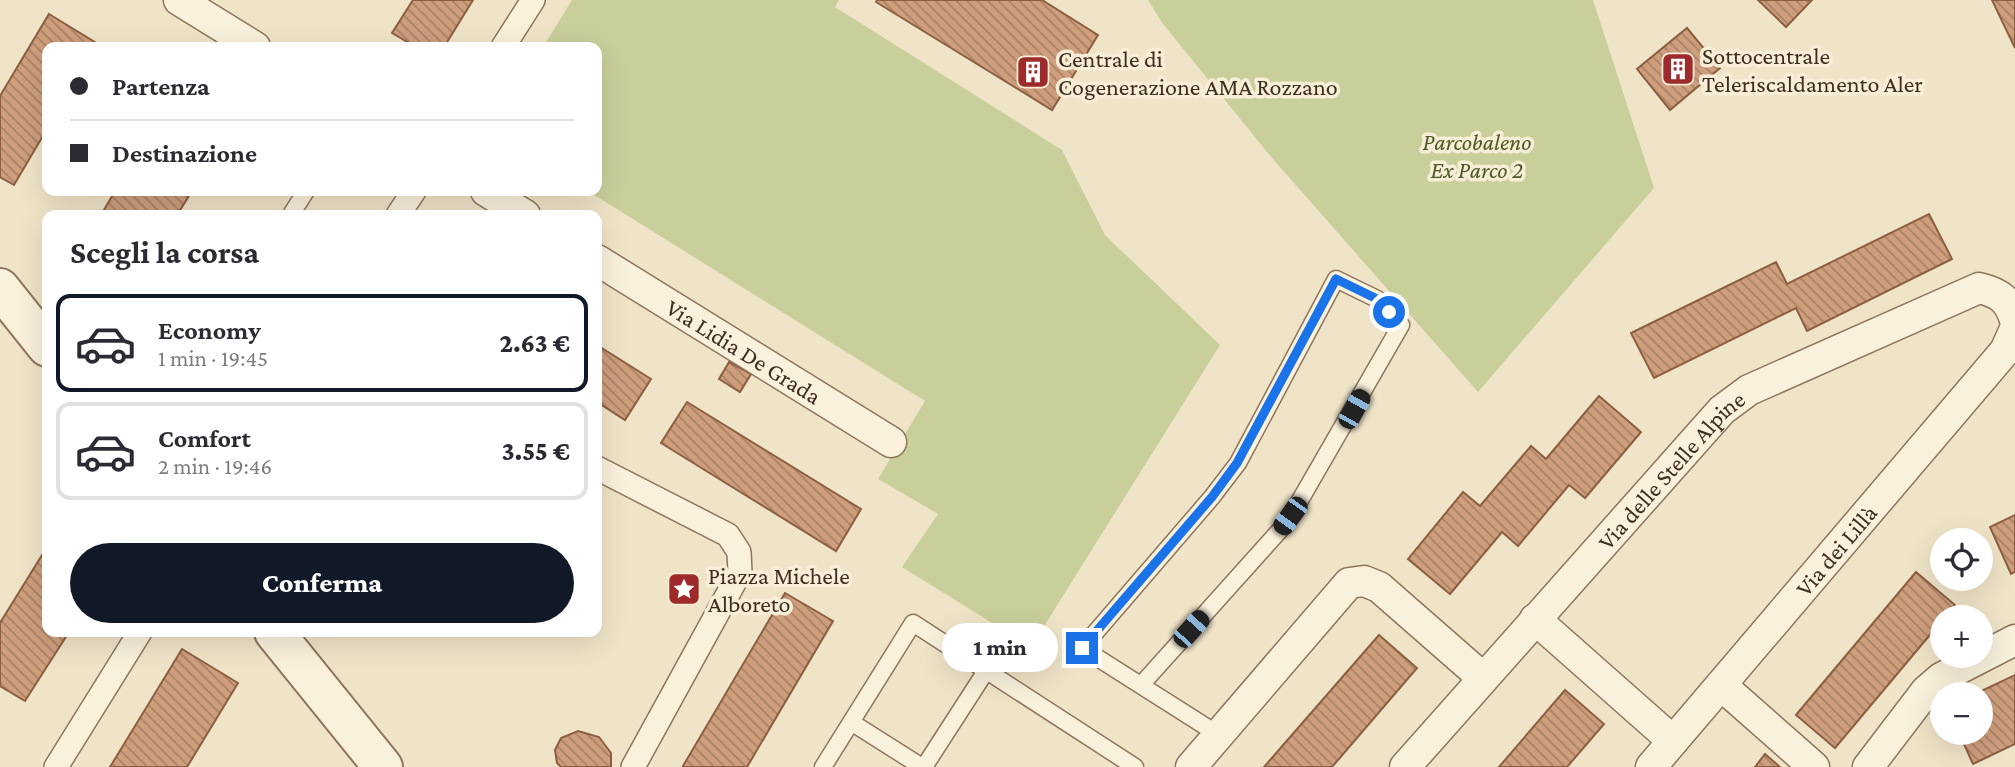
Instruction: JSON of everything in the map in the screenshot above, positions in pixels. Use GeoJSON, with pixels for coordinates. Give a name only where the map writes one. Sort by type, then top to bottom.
{"type":"FeatureCollection","features":[{"type":"Feature","properties":{"kind":"street"},"geometry":{"type":"LineString","coordinates":[[179,0],[247,42]]}},
{"type":"Feature","properties":{"kind":"street"},"geometry":{"type":"LineString","coordinates":[[506,42],[533,0]]}},
{"type":"Feature","properties":{"kind":"street"},"geometry":{"type":"LineString","coordinates":[[494,196],[517,210]]}},
{"type":"Feature","properties":{"kind":"street","name":"Via Lidia De Grada"},"geometry":{"type":"LineString","coordinates":[[602,263],[891,442]]}},
{"type":"Feature","properties":{"kind":"street"},"geometry":{"type":"LineString","coordinates":[[0,288],[42,341]]}},
{"type":"Feature","properties":{"kind":"street","name":"Via delle Stelle Alpine"},"geometry":{"type":"LineString","coordinates":[[1405,767],[1722,410],[1749,390],[1979,288],[1997,292],[2013,318]]}},
{"type":"Feature","properties":{"kind":"street","name":"Via dei Lillà"},"geometry":{"type":"LineString","coordinates":[[1651,767],[2006,351],[2013,318]]}},
{"type":"Feature","properties":{"kind":"street"},"geometry":{"type":"LineString","coordinates":[[602,471],[728,535],[739,552],[740,572],[634,767]]}},
{"type":"Feature","properties":{"kind":"street"},"geometry":{"type":"LineString","coordinates":[[1191,767],[1349,583],[1364,581],[1379,587],[1483,678]]}},
{"type":"Feature","properties":{"kind":"street"},"geometry":{"type":"LineString","coordinates":[[1535,619],[1673,741]]}},
{"type":"Feature","properties":{"kind":"street"},"geometry":{"type":"LineString","coordinates":[[56,767],[137,637]]}},
{"type":"Feature","properties":{"kind":"street"},"geometry":{"type":"LineString","coordinates":[[278,637],[383,767]]}},
{"type":"Feature","properties":{"kind":"street"},"geometry":{"type":"LineString","coordinates":[[1868,767],[1926,691],[1941,678],[2015,640]]}},
{"type":"Feature","properties":{"kind":"street"},"geometry":{"type":"LineString","coordinates":[[1721,685],[1814,767]]}},
{"type":"Feature","properties":{"kind":"lane"},"geometry":{"type":"LineString","coordinates":[[1141,685],[1300,502],[1401,326],[1377,299],[1336,279],[1237,463],[1212,497],[1082,648],[1219,735]]}},
{"type":"Feature","properties":{"kind":"lane"},"geometry":{"type":"LineString","coordinates":[[823,767],[913,624],[1135,767]]}},
{"type":"Feature","properties":{"kind":"lane"},"geometry":{"type":"LineString","coordinates":[[851,722],[923,767],[986,671]]}},
{"type":"Feature","properties":{"kind":"green space"},"geometry":{"type":"Polygon","coordinates":[[[572,0],[839,0],[835,7],[1062,150],[1105,235],[1220,345],[1031,647],[902,567],[938,514],[878,479],[925,401],[596,196],[602,196],[602,42],[546,42],[572,0]]]}},
{"type":"Feature","properties":{"kind":"green space","name":"Parcobaleno Ex Parco 2"},"geometry":{"type":"Polygon","coordinates":[[[1148,0],[1593,0],[1654,188],[1478,392],[1272,158],[1163,24],[1148,0]]]}},
{"type":"Feature","properties":{"kind":"building"},"geometry":{"type":"Polygon","coordinates":[[[413,0],[473,0],[447,42],[407,42],[392,33],[413,0]]]}},
{"type":"Feature","properties":{"kind":"building","name":"Centrale di Cogenerazione AMA Rozzano"},"geometry":{"type":"Polygon","coordinates":[[[1042,0],[1098,35],[1052,110],[876,2],[1042,0]]]}},
{"type":"Feature","properties":{"kind":"building"},"geometry":{"type":"Polygon","coordinates":[[[1758,0],[1812,0],[1786,27],[1758,0]]]}},
{"type":"Feature","properties":{"kind":"building"},"geometry":{"type":"Polygon","coordinates":[[[1992,0],[2015,0],[2015,48],[1992,0]]]}},
{"type":"Feature","properties":{"kind":"building"},"geometry":{"type":"Polygon","coordinates":[[[49,14],[95,42],[42,42],[42,137],[14,185],[0,177],[0,96],[49,14]]]}},
{"type":"Feature","properties":{"kind":"building","name":"Sottocentrale Teleriscaldamento Aler"},"geometry":{"type":"Polygon","coordinates":[[[1687,28],[1720,68],[1670,110],[1637,69],[1687,28]]]}},
{"type":"Feature","properties":{"kind":"building"},"geometry":{"type":"Polygon","coordinates":[[[112,196],[189,196],[180,210],[104,210],[112,196]]]}},
{"type":"Feature","properties":{"kind":"building"},"geometry":{"type":"Polygon","coordinates":[[[1929,214],[1952,259],[1807,331],[1796,308],[1654,378],[1631,333],[1776,262],[1787,284],[1929,214]]]}},
{"type":"Feature","properties":{"kind":"building"},"geometry":{"type":"Polygon","coordinates":[[[602,348],[651,379],[625,420],[602,405],[602,348]]]}},
{"type":"Feature","properties":{"kind":"building"},"geometry":{"type":"Polygon","coordinates":[[[729,362],[751,374],[740,392],[719,379],[729,362]]]}},
{"type":"Feature","properties":{"kind":"building"},"geometry":{"type":"Polygon","coordinates":[[[1599,396],[1641,432],[1585,498],[1569,485],[1518,546],[1502,532],[1450,594],[1408,559],[1463,492],[1480,506],[1531,446],[1546,459],[1599,396]]]}},
{"type":"Feature","properties":{"kind":"building"},"geometry":{"type":"Polygon","coordinates":[[[687,402],[861,509],[836,551],[661,443],[687,402]]]}},
{"type":"Feature","properties":{"kind":"building"},"geometry":{"type":"Polygon","coordinates":[[[2015,515],[2015,572],[2011,574],[1993,528],[1990,527],[2015,515]]]}},
{"type":"Feature","properties":{"kind":"building"},"geometry":{"type":"Polygon","coordinates":[[[42,555],[42,637],[66,637],[25,701],[0,686],[0,623],[42,555]]]}},
{"type":"Feature","properties":{"kind":"building"},"geometry":{"type":"Polygon","coordinates":[[[1916,572],[1930,584],[1930,591],[1938,591],[1955,605],[1930,605],[1930,635],[1835,748],[1796,715],[1916,572]]]}},
{"type":"Feature","properties":{"kind":"building"},"geometry":{"type":"Polygon","coordinates":[[[785,593],[833,621],[747,767],[683,766],[785,593]]]}},
{"type":"Feature","properties":{"kind":"building"},"geometry":{"type":"Polygon","coordinates":[[[1379,635],[1417,668],[1332,767],[1264,767],[1379,635]]]}},
{"type":"Feature","properties":{"kind":"building"},"geometry":{"type":"Polygon","coordinates":[[[182,649],[238,683],[187,767],[110,767],[182,649]]]}},
{"type":"Feature","properties":{"kind":"building"},"geometry":{"type":"Polygon","coordinates":[[[2015,675],[2015,744],[1973,764],[1964,745],[1993,745],[1993,685],[2015,675]]]}},
{"type":"Feature","properties":{"kind":"building"},"geometry":{"type":"Polygon","coordinates":[[[1565,690],[1604,724],[1567,767],[1499,767],[1565,690]]]}},
{"type":"Feature","properties":{"kind":"building"},"geometry":{"type":"Polygon","coordinates":[[[578,731],[599,737],[611,753],[611,767],[561,767],[557,763],[555,750],[561,738],[578,731]]]}},
{"type":"Feature","properties":{"kind":"building"},"geometry":{"type":"Polygon","coordinates":[[[1765,754],[1780,767],[1755,767],[1765,754]]]}},
{"type":"Feature","properties":{"kind":"place","name":"Sottocentrale Teleriscaldamento Aler"},"geometry":{"type":"Point","coordinates":[1678,69]}},
{"type":"Feature","properties":{"kind":"place","name":"Centrale di Cogenerazione AMA Rozzano"},"geometry":{"type":"Point","coordinates":[1033,72]}},
{"type":"Feature","properties":{"kind":"place","name":"Piazza Michele Alboreto"},"geometry":{"type":"Point","coordinates":[684,589]}},
{"type":"Feature","properties":{"kind":"route"},"geometry":{"type":"LineString","coordinates":[[1082,648],[1212,497],[1237,463],[1336,279],[1377,299],[1389,312]]}}]}
